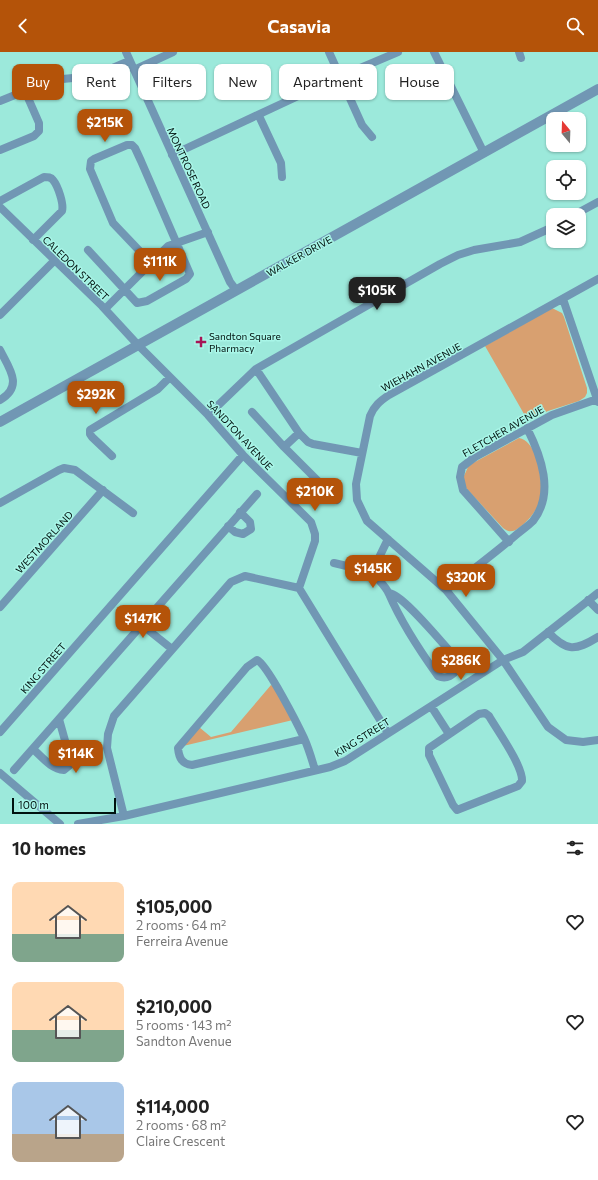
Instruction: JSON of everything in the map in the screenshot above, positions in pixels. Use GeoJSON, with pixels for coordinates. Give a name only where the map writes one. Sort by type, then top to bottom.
{"type":"FeatureCollection","features":[{"type":"Feature","properties":{"kind":"street","name":"MONTROSE ROAD"},"geometry":{"type":"LineString","coordinates":[[126,52],[230,282],[236,290]]}},
{"type":"Feature","properties":{"kind":"street"},"geometry":{"type":"LineString","coordinates":[[134,70],[173,52]]}},
{"type":"Feature","properties":{"kind":"street"},"geometry":{"type":"LineString","coordinates":[[329,52],[334,64]]}},
{"type":"Feature","properties":{"kind":"street"},"geometry":{"type":"LineString","coordinates":[[370,64],[398,52]]}},
{"type":"Feature","properties":{"kind":"street"},"geometry":{"type":"LineString","coordinates":[[434,52],[484,153]]}},
{"type":"Feature","properties":{"kind":"street"},"geometry":{"type":"LineString","coordinates":[[64,78],[94,76],[129,61]]}},
{"type":"Feature","properties":{"kind":"street","name":"WALKER DRIVE"},"geometry":{"type":"LineString","coordinates":[[0,422],[137,344],[598,89]]}},
{"type":"Feature","properties":{"kind":"street"},"geometry":{"type":"LineString","coordinates":[[0,101],[12,96]]}},
{"type":"Feature","properties":{"kind":"street"},"geometry":{"type":"LineString","coordinates":[[0,150],[34,136],[39,131],[39,123],[29,100]]}},
{"type":"Feature","properties":{"kind":"street"},"geometry":{"type":"LineString","coordinates":[[172,155],[292,100]]}},
{"type":"Feature","properties":{"kind":"street"},"geometry":{"type":"LineString","coordinates":[[350,100],[362,125],[372,138]]}},
{"type":"Feature","properties":{"kind":"street"},"geometry":{"type":"LineString","coordinates":[[259,116],[281,163],[282,177]]}},
{"type":"Feature","properties":{"kind":"street"},"geometry":{"type":"LineString","coordinates":[[88,250],[137,303],[142,303],[187,278],[190,271],[134,146],[127,145],[94,159],[90,166],[91,174],[112,223],[151,263]]}},
{"type":"Feature","properties":{"kind":"street"},"geometry":{"type":"LineString","coordinates":[[0,201],[44,178],[49,177],[53,180],[63,202],[62,211],[33,240]]}},
{"type":"Feature","properties":{"kind":"street"},"geometry":{"type":"LineString","coordinates":[[586,208],[598,202]]}},
{"type":"Feature","properties":{"kind":"street","name":"CALEDON STREET"},"geometry":{"type":"LineString","coordinates":[[0,207],[105,309],[137,344]]}},
{"type":"Feature","properties":{"kind":"street"},"geometry":{"type":"LineString","coordinates":[[208,415],[256,369],[354,312],[458,255],[474,250],[520,242],[530,239],[546,231]]}},
{"type":"Feature","properties":{"kind":"street"},"geometry":{"type":"LineString","coordinates":[[105,309],[125,291],[168,246],[208,232]]}},
{"type":"Feature","properties":{"kind":"street"},"geometry":{"type":"LineString","coordinates":[[0,315],[54,261]]}},
{"type":"Feature","properties":{"kind":"street","name":"WIEHAHN AVENUE"},"geometry":{"type":"LineString","coordinates":[[598,279],[389,395],[379,402],[370,416],[356,484],[357,500],[367,521],[446,590],[503,660],[553,732],[566,740],[583,742],[598,740]]}},
{"type":"Feature","properties":{"kind":"street"},"geometry":{"type":"LineString","coordinates":[[563,299],[598,401]]}},
{"type":"Feature","properties":{"kind":"street","name":"SANDTON AVENUE"},"geometry":{"type":"LineString","coordinates":[[137,344],[208,415],[243,455],[306,516],[313,527],[315,541],[299,588]]}},
{"type":"Feature","properties":{"kind":"street"},"geometry":{"type":"LineString","coordinates":[[0,350],[12,372],[13,380],[11,389],[6,396],[0,400]]}},
{"type":"Feature","properties":{"kind":"street"},"geometry":{"type":"LineString","coordinates":[[256,369],[299,433],[308,442],[362,453]]}},
{"type":"Feature","properties":{"kind":"street"},"geometry":{"type":"LineString","coordinates":[[112,456],[92,437],[90,430],[158,389],[170,377]]}},
{"type":"Feature","properties":{"kind":"street","name":"FLETCHER AVENUE"},"geometry":{"type":"LineString","coordinates":[[509,542],[463,490],[461,472],[466,463],[552,415],[598,401]]}},
{"type":"Feature","properties":{"kind":"street"},"geometry":{"type":"LineString","coordinates":[[252,412],[284,447],[337,500]]}},
{"type":"Feature","properties":{"kind":"street"},"geometry":{"type":"LineString","coordinates":[[446,590],[509,542],[532,522],[539,512],[543,503],[543,469],[537,450],[527,428]]}},
{"type":"Feature","properties":{"kind":"street"},"geometry":{"type":"LineString","coordinates":[[284,447],[299,433]]}},
{"type":"Feature","properties":{"kind":"street","name":"KING STREET"},"geometry":{"type":"LineString","coordinates":[[0,732],[243,455]]}},
{"type":"Feature","properties":{"kind":"street"},"geometry":{"type":"LineString","coordinates":[[0,503],[64,468],[76,470],[133,513]]}},
{"type":"Feature","properties":{"kind":"street","name":"WESTMORLAND"},"geometry":{"type":"LineString","coordinates":[[0,607],[103,490]]}},
{"type":"Feature","properties":{"kind":"street"},"geometry":{"type":"LineString","coordinates":[[14,770],[257,494]]}},
{"type":"Feature","properties":{"kind":"street"},"geometry":{"type":"LineString","coordinates":[[228,526],[235,532],[243,534],[250,529],[250,522],[240,512]]}},
{"type":"Feature","properties":{"kind":"street"},"geometry":{"type":"LineString","coordinates":[[372,572],[388,540]]}},
{"type":"Feature","properties":{"kind":"street"},"geometry":{"type":"LineString","coordinates":[[334,563],[372,572],[389,593],[404,622],[438,676],[445,678],[454,673],[459,668],[457,659],[404,602],[394,594],[389,593]]}},
{"type":"Feature","properties":{"kind":"street"},"geometry":{"type":"LineString","coordinates":[[124,816],[106,742],[110,724],[114,716],[172,649],[226,587],[237,578],[245,576],[255,577],[299,588],[388,733]]}},
{"type":"Feature","properties":{"kind":"street","name":"KING STREET"},"geometry":{"type":"LineString","coordinates":[[78,824],[124,816],[330,767],[344,761],[503,660],[517,655],[598,593]]}},
{"type":"Feature","properties":{"kind":"street"},"geometry":{"type":"LineString","coordinates":[[588,600],[598,610]]}},
{"type":"Feature","properties":{"kind":"street"},"geometry":{"type":"LineString","coordinates":[[142,626],[172,649]]}},
{"type":"Feature","properties":{"kind":"street"},"geometry":{"type":"LineString","coordinates":[[548,632],[558,643],[569,648],[579,646],[598,637]]}},
{"type":"Feature","properties":{"kind":"street"},"geometry":{"type":"LineString","coordinates":[[304,739],[192,765],[186,765],[182,762],[178,748],[247,667],[257,660],[263,665],[284,700],[304,739],[315,770]]}},
{"type":"Feature","properties":{"kind":"street"},"geometry":{"type":"LineString","coordinates":[[431,706],[449,734]]}},
{"type":"Feature","properties":{"kind":"street"},"geometry":{"type":"LineString","coordinates":[[479,714],[487,714],[520,771],[522,778],[521,783],[457,810],[453,806],[428,750],[449,734],[479,714]]}},
{"type":"Feature","properties":{"kind":"street"},"geometry":{"type":"LineString","coordinates":[[32,749],[53,767],[59,770],[64,770],[70,766],[71,762],[59,719]]}},
{"type":"Feature","properties":{"kind":"street"},"geometry":{"type":"LineString","coordinates":[[0,773],[60,824]]}},
{"type":"Feature","properties":{"kind":"shaded area"},"geometry":{"type":"Polygon","coordinates":[[[552,308],[562,313],[564,317],[587,388],[587,393],[585,397],[579,401],[548,411],[528,421],[485,346],[552,308]]]}},
{"type":"Feature","properties":{"kind":"shaded area"},"geometry":{"type":"Polygon","coordinates":[[[519,438],[526,441],[536,456],[541,477],[541,497],[537,508],[528,520],[518,529],[509,531],[503,528],[466,488],[463,478],[468,467],[473,463],[519,438]]]}},
{"type":"Feature","properties":{"kind":"shaded area"},"geometry":{"type":"Polygon","coordinates":[[[271,685],[293,720],[183,746],[199,727],[211,737],[231,732],[271,685]]]}},
{"type":"Feature","properties":{"kind":"place","name":"Sandton Square Pharmacy"},"geometry":{"type":"Point","coordinates":[201,342]}}]}
